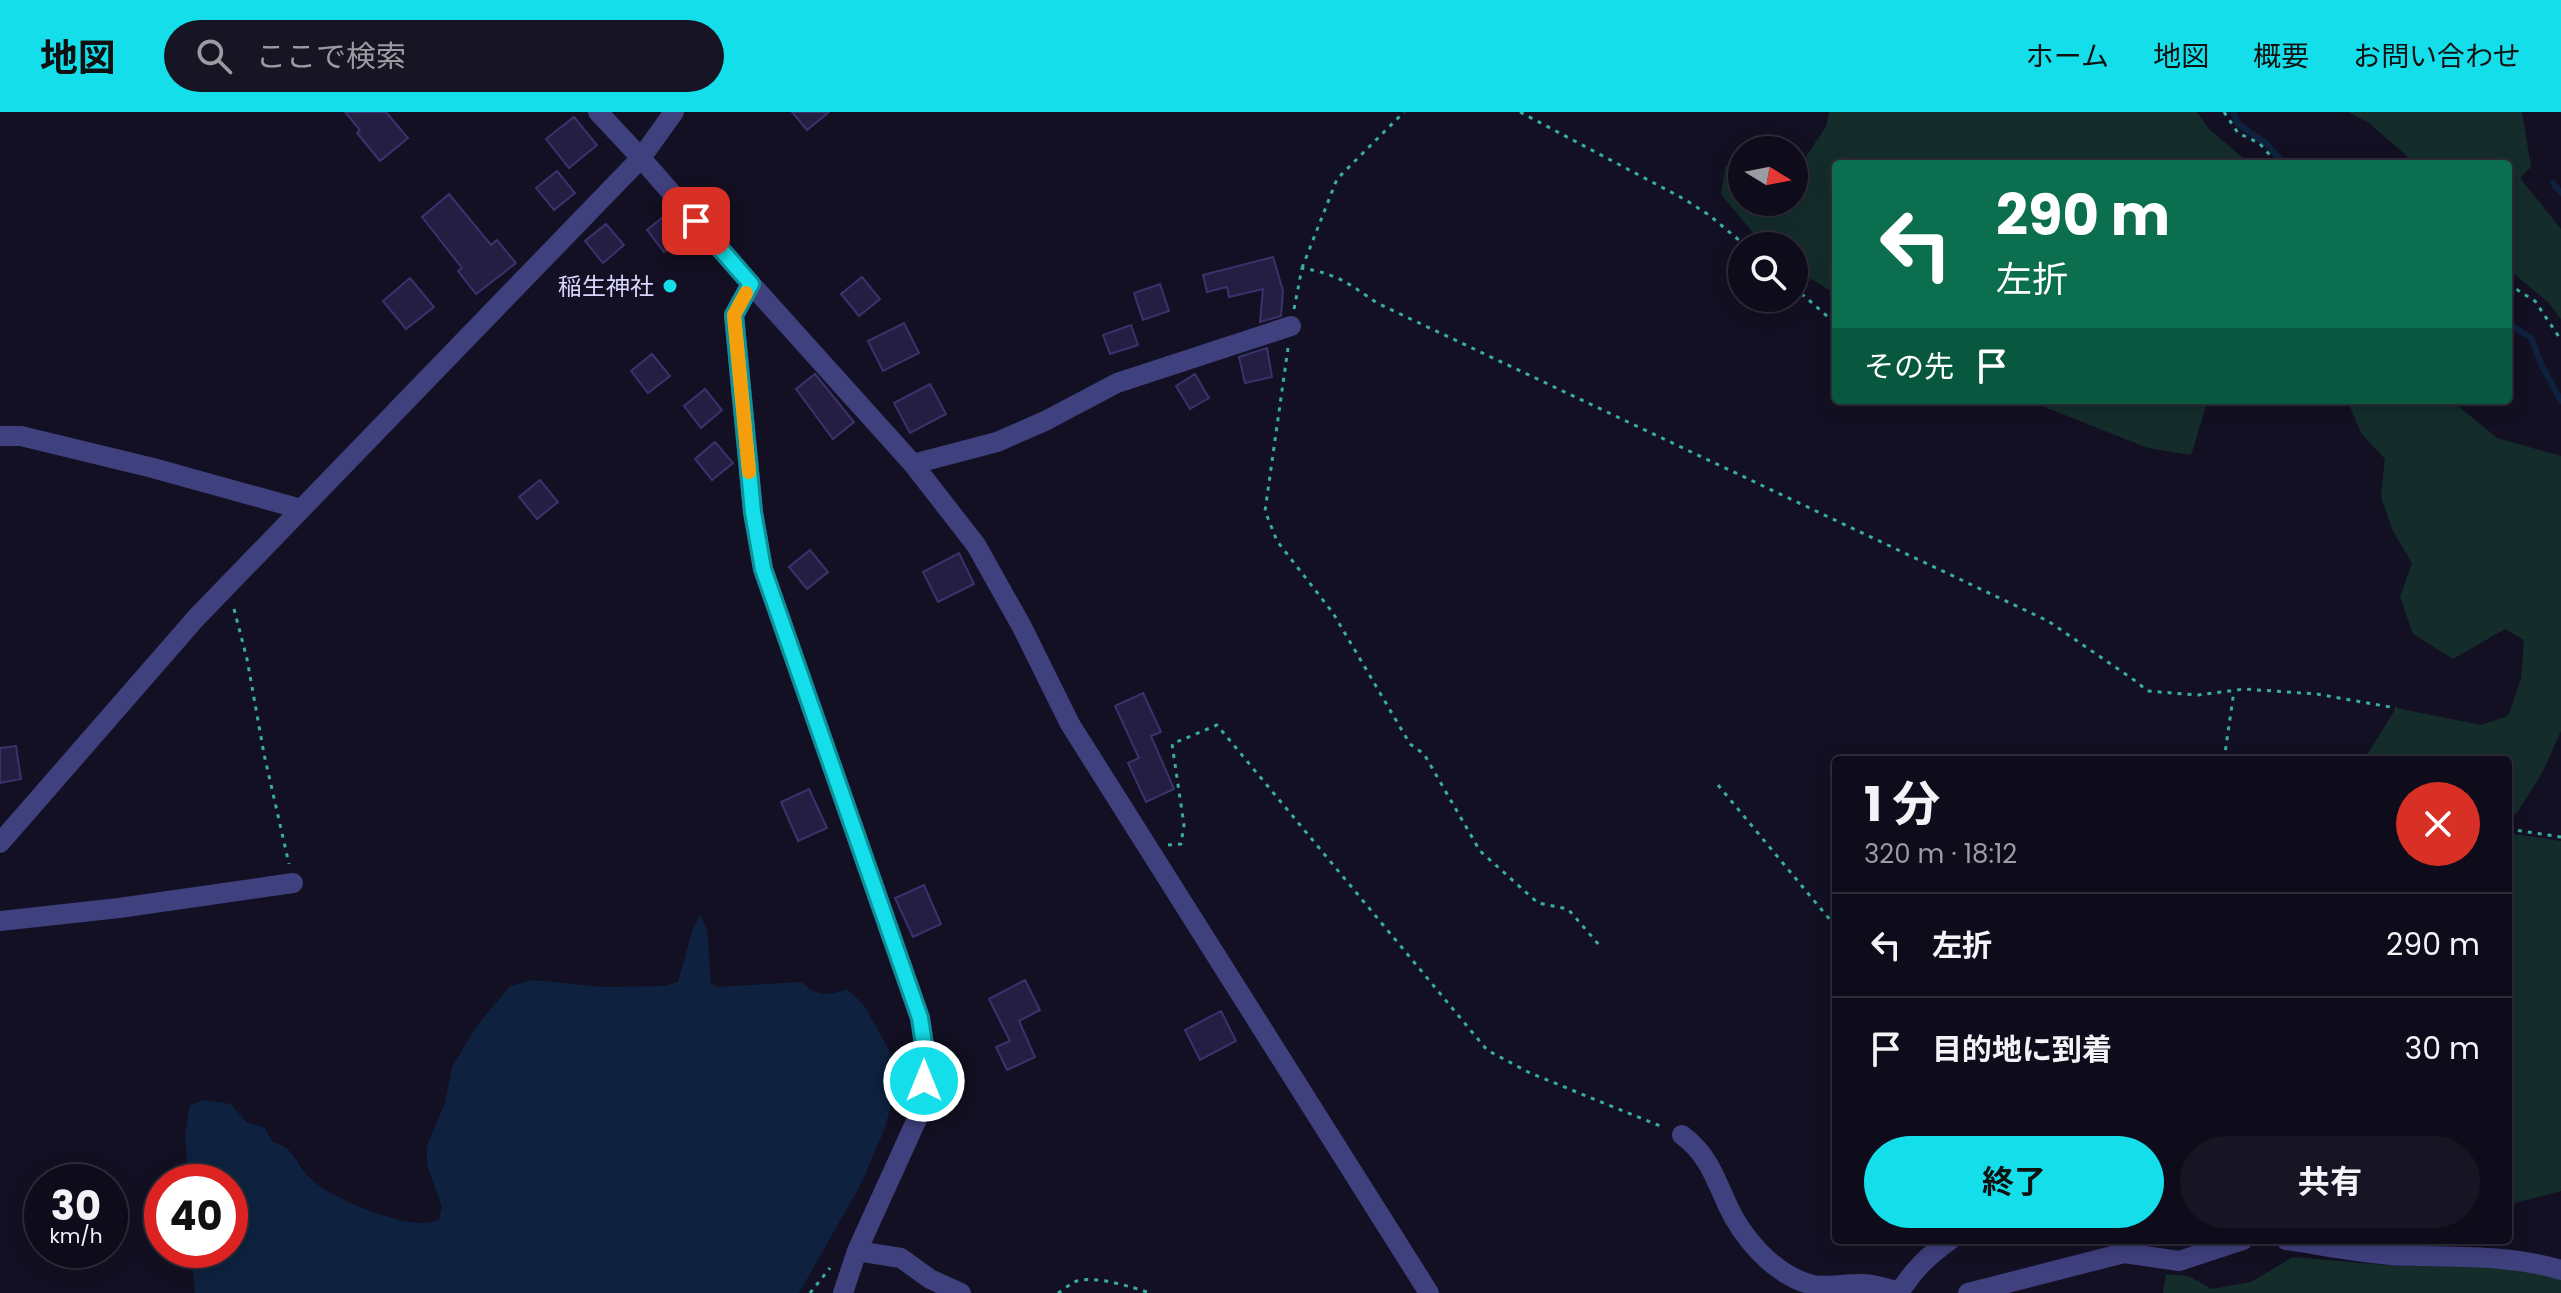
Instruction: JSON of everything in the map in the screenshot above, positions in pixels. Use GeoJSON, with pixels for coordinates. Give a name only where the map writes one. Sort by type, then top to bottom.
{"type":"FeatureCollection","features":[{"type":"Feature","properties":{"kind":"street"},"geometry":{"type":"LineString","coordinates":[[598,112],[913,464],[976,545],[1022,627],[1070,724],[1429,1293]]}},
{"type":"Feature","properties":{"kind":"street"},"geometry":{"type":"LineString","coordinates":[[0,843],[196,618],[641,158],[674,112]]}},
{"type":"Feature","properties":{"kind":"street"},"geometry":{"type":"LineString","coordinates":[[751,284],[734,315],[753,512],[763,569],[920,1018],[925,1051],[924,1081],[917,1119],[857,1251],[843,1293]]}},
{"type":"Feature","properties":{"kind":"street"},"geometry":{"type":"LineString","coordinates":[[913,464],[997,442],[1117,383],[1291,326]]}},
{"type":"Feature","properties":{"kind":"street"},"geometry":{"type":"LineString","coordinates":[[0,436],[21,436],[153,468],[301,509]]}},
{"type":"Feature","properties":{"kind":"street"},"geometry":{"type":"LineString","coordinates":[[0,921],[119,908],[293,883]]}},
{"type":"Feature","properties":{"kind":"street"},"geometry":{"type":"LineString","coordinates":[[1682,1135],[1697,1146],[1735,1218],[1758,1251],[1812,1289],[1867,1284],[1900,1293],[1912,1272],[1944,1244]]}},
{"type":"Feature","properties":{"kind":"street"},"geometry":{"type":"LineString","coordinates":[[1968,1293],[2124,1253],[2179,1261],[2231,1244]]}},
{"type":"Feature","properties":{"kind":"street"},"geometry":{"type":"LineString","coordinates":[[2313,1244],[2389,1255],[2493,1258],[2542,1264],[2561,1270]]}},
{"type":"Feature","properties":{"kind":"street"},"geometry":{"type":"LineString","coordinates":[[857,1251],[901,1258],[930,1279],[961,1293]]}},
{"type":"Feature","properties":{"kind":"path"},"geometry":{"type":"LineString","coordinates":[[1404,112],[1337,179],[1302,268],[1265,511],[1277,541],[1333,613],[1410,744],[1424,754],[1480,851],[1538,903],[1568,909],[1600,946]]}},
{"type":"Feature","properties":{"kind":"path"},"geometry":{"type":"LineString","coordinates":[[1520,112],[1684,199],[1729,232]]}},
{"type":"Feature","properties":{"kind":"path"},"geometry":{"type":"LineString","coordinates":[[2224,112],[2238,133],[2259,143],[2274,160]]}},
{"type":"Feature","properties":{"kind":"path"},"geometry":{"type":"LineString","coordinates":[[1302,268],[1327,273],[1345,281],[1377,303],[2048,621],[2147,691],[2198,695],[2234,691],[2317,694],[2396,708]]}},
{"type":"Feature","properties":{"kind":"path"},"geometry":{"type":"LineString","coordinates":[[2512,287],[2535,301],[2561,340]]}},
{"type":"Feature","properties":{"kind":"path"},"geometry":{"type":"LineString","coordinates":[[1808,299],[1832,320]]}},
{"type":"Feature","properties":{"kind":"path"},"geometry":{"type":"LineString","coordinates":[[227,586],[247,659],[264,754],[293,883]]}},
{"type":"Feature","properties":{"kind":"path"},"geometry":{"type":"LineString","coordinates":[[2225,756],[2234,691]]}},
{"type":"Feature","properties":{"kind":"path"},"geometry":{"type":"LineString","coordinates":[[1149,849],[1181,844],[1184,825],[1172,744],[1217,725],[1487,1050],[1530,1073],[1682,1135]]}},
{"type":"Feature","properties":{"kind":"path"},"geometry":{"type":"LineString","coordinates":[[1718,785],[1832,922]]}},
{"type":"Feature","properties":{"kind":"path"},"geometry":{"type":"LineString","coordinates":[[2512,830],[2561,837]]}},
{"type":"Feature","properties":{"kind":"path"},"geometry":{"type":"LineString","coordinates":[[1058,1293],[1076,1281],[1089,1279],[1150,1293]]}},
{"type":"Feature","properties":{"kind":"green space"},"geometry":{"type":"Polygon","coordinates":[[[1829,112],[2197,112],[2209,129],[2245,160],[1832,160],[1832,292],[1808,277],[1808,232],[1752,232],[1739,216],[1808,216],[1808,153],[1826,127],[1829,112]]]}},
{"type":"Feature","properties":{"kind":"green space"},"geometry":{"type":"Polygon","coordinates":[[[2348,112],[2522,112],[2531,167],[2520,178],[2561,229],[2561,319],[2548,302],[2512,272],[2512,160],[2411,160],[2369,123],[2348,112]]]}},
{"type":"Feature","properties":{"kind":"green space"},"geometry":{"type":"Polygon","coordinates":[[[1728,165],[1728,202],[1721,194],[1728,165]]]}},
{"type":"Feature","properties":{"kind":"green space"},"geometry":{"type":"Polygon","coordinates":[[[2037,404],[2207,404],[2191,455],[2148,448],[2037,404]]]}},
{"type":"Feature","properties":{"kind":"green space"},"geometry":{"type":"Polygon","coordinates":[[[2349,404],[2456,404],[2497,438],[2561,456],[2561,731],[2542,773],[2517,813],[2512,813],[2512,756],[2366,756],[2396,708],[2481,725],[2508,716],[2521,679],[2524,640],[2505,629],[2453,659],[2413,634],[2400,597],[2412,563],[2393,531],[2381,497],[2385,459],[2361,433],[2349,404]]]}},
{"type":"Feature","properties":{"kind":"green space"},"geometry":{"type":"Polygon","coordinates":[[[2512,834],[2561,841],[2561,1191],[2512,1204],[2512,834]]]}},
{"type":"Feature","properties":{"kind":"green space"},"geometry":{"type":"Polygon","coordinates":[[[2293,1257],[2385,1265],[2521,1266],[2561,1277],[2561,1293],[2163,1293],[2166,1274],[2188,1276],[2212,1289],[2251,1282],[2293,1257]]]}},
{"type":"Feature","properties":{"kind":"water"},"geometry":{"type":"Polygon","coordinates":[[[700,915],[707,929],[711,983],[717,987],[802,982],[823,994],[847,989],[864,1005],[896,1063],[897,1081],[885,1128],[862,1182],[799,1293],[195,1293],[193,1268],[248,1268],[248,1164],[187,1164],[185,1136],[190,1105],[205,1100],[231,1104],[247,1123],[264,1127],[273,1142],[290,1151],[317,1184],[344,1200],[408,1222],[439,1220],[442,1207],[427,1165],[427,1146],[445,1103],[452,1067],[476,1027],[510,986],[533,980],[603,987],[665,986],[678,982],[693,928],[700,915]]]}},
{"type":"Feature","properties":{"kind":"building"},"geometry":{"type":"Polygon","coordinates":[[[345,112],[386,112],[408,138],[380,161],[357,133],[360,130],[345,112]]]}},
{"type":"Feature","properties":{"kind":"building"},"geometry":{"type":"Polygon","coordinates":[[[792,112],[829,112],[807,130],[792,112]]]}},
{"type":"Feature","properties":{"kind":"building"},"geometry":{"type":"Polygon","coordinates":[[[574,117],[597,145],[569,168],[546,139],[574,117]]]}},
{"type":"Feature","properties":{"kind":"building"},"geometry":{"type":"Polygon","coordinates":[[[557,171],[575,193],[554,210],[536,188],[557,171]]]}},
{"type":"Feature","properties":{"kind":"building"},"geometry":{"type":"Polygon","coordinates":[[[449,194],[491,245],[497,240],[516,263],[476,294],[458,271],[462,268],[422,217],[449,194]]]}},
{"type":"Feature","properties":{"kind":"building"},"geometry":{"type":"Polygon","coordinates":[[[668,213],[685,235],[664,252],[647,230],[668,213]]]}},
{"type":"Feature","properties":{"kind":"building"},"geometry":{"type":"Polygon","coordinates":[[[606,224],[624,245],[603,263],[585,241],[606,224]]]}},
{"type":"Feature","properties":{"kind":"building"},"geometry":{"type":"Polygon","coordinates":[[[1273,257],[1283,291],[1281,316],[1260,322],[1263,289],[1229,297],[1227,287],[1207,292],[1203,275],[1273,257]]]}},
{"type":"Feature","properties":{"kind":"building"},"geometry":{"type":"Polygon","coordinates":[[[862,277],[880,299],[859,316],[841,294],[862,277]]]}},
{"type":"Feature","properties":{"kind":"building"},"geometry":{"type":"Polygon","coordinates":[[[410,278],[434,307],[406,329],[383,301],[410,278]]]}},
{"type":"Feature","properties":{"kind":"building"},"geometry":{"type":"Polygon","coordinates":[[[1160,284],[1169,311],[1143,320],[1134,293],[1160,284]]]}},
{"type":"Feature","properties":{"kind":"building"},"geometry":{"type":"Polygon","coordinates":[[[904,323],[919,353],[883,371],[868,341],[904,323]]]}},
{"type":"Feature","properties":{"kind":"building"},"geometry":{"type":"Polygon","coordinates":[[[1131,325],[1138,345],[1110,354],[1103,335],[1131,325]]]}},
{"type":"Feature","properties":{"kind":"building"},"geometry":{"type":"Polygon","coordinates":[[[1267,348],[1272,377],[1245,383],[1239,357],[1267,348]]]}},
{"type":"Feature","properties":{"kind":"building"},"geometry":{"type":"Polygon","coordinates":[[[652,354],[670,376],[648,393],[631,371],[652,354]]]}},
{"type":"Feature","properties":{"kind":"building"},"geometry":{"type":"Polygon","coordinates":[[[815,374],[854,422],[833,439],[796,389],[815,374]]]}},
{"type":"Feature","properties":{"kind":"building"},"geometry":{"type":"Polygon","coordinates":[[[1195,374],[1209,398],[1190,409],[1176,386],[1195,374]]]}},
{"type":"Feature","properties":{"kind":"building"},"geometry":{"type":"Polygon","coordinates":[[[930,384],[946,414],[910,433],[894,403],[930,384]]]}},
{"type":"Feature","properties":{"kind":"building"},"geometry":{"type":"Polygon","coordinates":[[[705,389],[722,410],[701,428],[684,406],[705,389]]]}},
{"type":"Feature","properties":{"kind":"building"},"geometry":{"type":"Polygon","coordinates":[[[715,442],[733,463],[712,480],[695,459],[715,442]]]}},
{"type":"Feature","properties":{"kind":"building"},"geometry":{"type":"Polygon","coordinates":[[[540,480],[558,502],[537,519],[519,497],[540,480]]]}},
{"type":"Feature","properties":{"kind":"building"},"geometry":{"type":"Polygon","coordinates":[[[810,550],[828,572],[807,589],[789,567],[810,550]]]}},
{"type":"Feature","properties":{"kind":"building"},"geometry":{"type":"Polygon","coordinates":[[[959,553],[974,584],[938,602],[923,572],[959,553]]]}},
{"type":"Feature","properties":{"kind":"building"},"geometry":{"type":"Polygon","coordinates":[[[1143,693],[1161,732],[1151,736],[1174,789],[1146,802],[1128,763],[1139,758],[1115,706],[1143,693]]]}},
{"type":"Feature","properties":{"kind":"building"},"geometry":{"type":"Polygon","coordinates":[[[16,746],[21,779],[0,783],[0,748],[16,746]]]}},
{"type":"Feature","properties":{"kind":"building"},"geometry":{"type":"Polygon","coordinates":[[[809,789],[827,828],[798,841],[781,802],[809,789]]]}},
{"type":"Feature","properties":{"kind":"building"},"geometry":{"type":"Polygon","coordinates":[[[924,885],[941,924],[913,937],[895,898],[924,885]]]}},
{"type":"Feature","properties":{"kind":"building"},"geometry":{"type":"Polygon","coordinates":[[[1025,980],[1040,1010],[1019,1021],[1035,1057],[1007,1070],[996,1047],[1010,1041],[989,999],[1025,980]]]}},
{"type":"Feature","properties":{"kind":"building"},"geometry":{"type":"Polygon","coordinates":[[[1221,1011],[1236,1041],[1200,1060],[1185,1030],[1221,1011]]]}},
{"type":"Feature","properties":{"kind":"waterway"},"geometry":{"type":"LineString","coordinates":[[2233,112],[2238,124],[2267,144],[2281,160]]}},
{"type":"Feature","properties":{"kind":"waterway"},"geometry":{"type":"LineString","coordinates":[[2553,183],[2561,193]]}},
{"type":"Feature","properties":{"kind":"waterway"},"geometry":{"type":"LineString","coordinates":[[2512,326],[2531,338],[2561,401]]}},
{"type":"Feature","properties":{"kind":"slow traffic"},"geometry":{"type":"LineString","coordinates":[[746,293],[734,315],[749,472]]}},
{"type":"Feature","properties":{"kind":"place","name":"稲生神社"},"geometry":{"type":"Point","coordinates":[670,286]}},
{"type":"Feature","properties":{"kind":"route"},"geometry":{"type":"LineString","coordinates":[[696,221],[751,284],[734,315],[753,512],[763,569],[920,1018],[925,1051],[924,1081]]}}]}
